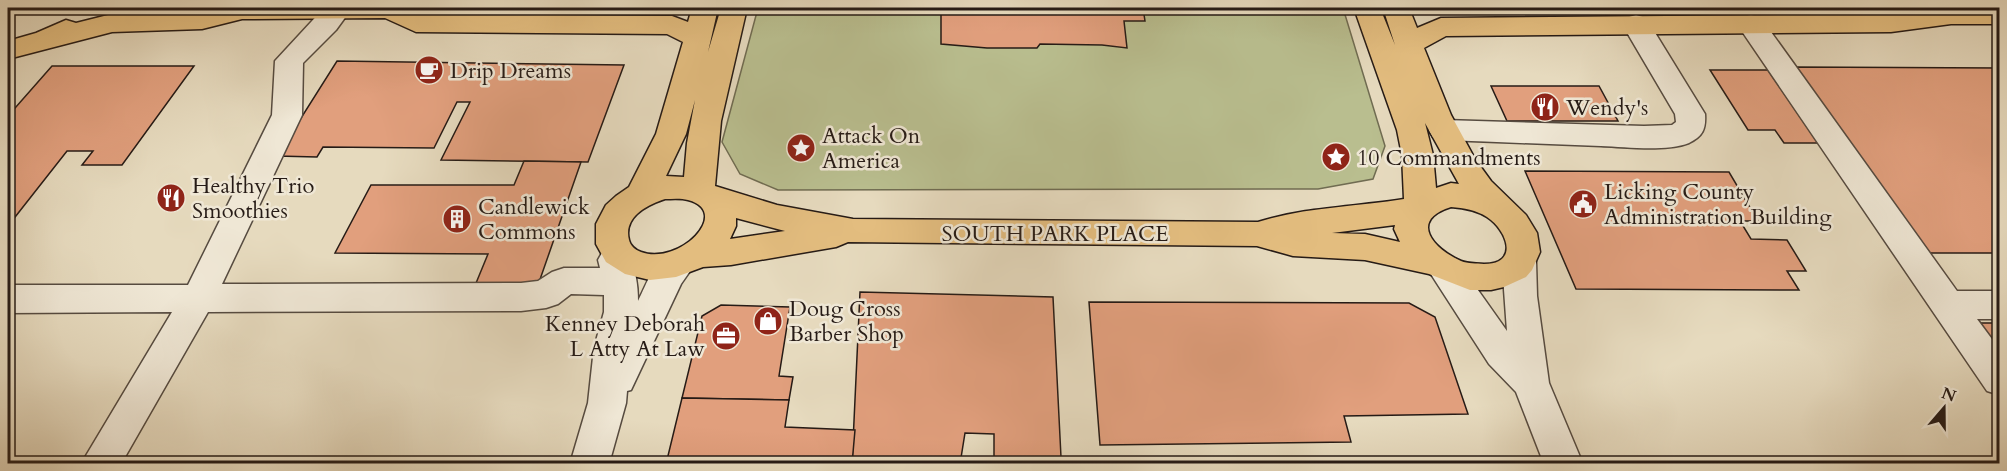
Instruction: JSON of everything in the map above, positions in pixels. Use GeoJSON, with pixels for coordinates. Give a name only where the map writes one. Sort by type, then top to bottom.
{"type":"FeatureCollection","features":[{"type":"Feature","properties":{"kind":"main road"},"geometry":{"type":"LineString","coordinates":[[22,49],[70,27],[93,8]]}},
{"type":"Feature","properties":{"kind":"main road"},"geometry":{"type":"LineString","coordinates":[[22,49],[112,23],[202,20],[236,9],[392,8],[416,22],[672,25],[698,21],[671,134],[641,195]]}},
{"type":"Feature","properties":{"kind":"main road"},"geometry":{"type":"LineString","coordinates":[[1367,8],[1407,115],[1418,156],[1420,198],[1412,215],[1410,227],[1414,240],[1423,252],[1440,266],[1471,277],[1489,278],[1505,274],[1524,255],[1524,241],[1517,226],[1471,180],[1444,130],[1396,8]]}},
{"type":"Feature","properties":{"kind":"main road"},"geometry":{"type":"LineString","coordinates":[[704,193],[699,160],[710,95],[734,9]]}},
{"type":"Feature","properties":{"kind":"main road"},"geometry":{"type":"LineString","coordinates":[[1409,44],[1441,27],[1891,23],[1940,11],[2000,15]]}},
{"type":"Feature","properties":{"kind":"main road"},"geometry":{"type":"LineString","coordinates":[[664,187],[688,187],[704,193],[718,205],[722,215],[721,227],[716,238],[689,259],[661,268],[645,267],[630,263],[619,256],[612,246],[610,232],[615,218],[626,205],[641,195],[664,187]]}},
{"type":"Feature","properties":{"kind":"main road","name":"SOUTH PARK PLACE"},"geometry":{"type":"LineString","coordinates":[[704,193],[742,208],[777,217],[853,231],[1257,234],[1293,243],[1365,248],[1440,266]]}},
{"type":"Feature","properties":{"kind":"main road"},"geometry":{"type":"LineString","coordinates":[[1420,198],[1470,196],[1499,210]]}},
{"type":"Feature","properties":{"kind":"main road","name":"SOUTH PARK PLACE"},"geometry":{"type":"LineString","coordinates":[[1257,234],[1303,222],[1356,219],[1420,198]]}},
{"type":"Feature","properties":{"kind":"main road","name":"SOUTH PARK PLACE"},"geometry":{"type":"LineString","coordinates":[[689,259],[817,240],[853,231]]}},
{"type":"Feature","properties":{"kind":"street"},"geometry":{"type":"LineString","coordinates":[[100,464],[198,299],[287,115],[289,61],[338,9]]}},
{"type":"Feature","properties":{"kind":"street"},"geometry":{"type":"LineString","coordinates":[[1444,130],[1644,138],[1678,135],[1691,127],[1690,114],[1636,24]]}},
{"type":"Feature","properties":{"kind":"street"},"geometry":{"type":"LineString","coordinates":[[1752,24],[2000,380]]}},
{"type":"Feature","properties":{"kind":"street"},"geometry":{"type":"LineString","coordinates":[[607,402],[612,348],[621,312],[619,282],[612,246]]}},
{"type":"Feature","properties":{"kind":"street"},"geometry":{"type":"LineString","coordinates":[[589,464],[607,402],[668,276],[689,259]]}},
{"type":"Feature","properties":{"kind":"street"},"geometry":{"type":"LineString","coordinates":[[1519,262],[1520,296],[1531,383],[1564,464]]}},
{"type":"Feature","properties":{"kind":"street"},"geometry":{"type":"LineString","coordinates":[[1440,266],[1502,353],[1531,383]]}},
{"type":"Feature","properties":{"kind":"street"},"geometry":{"type":"LineString","coordinates":[[8,299],[521,297],[546,294],[564,281],[619,282]]}},
{"type":"Feature","properties":{"kind":"street"},"geometry":{"type":"LineString","coordinates":[[1946,305],[2000,305]]}},
{"type":"Feature","properties":{"kind":"green space"},"geometry":{"type":"Polygon","coordinates":[[[758,8],[1343,8],[1385,146],[1373,179],[1318,189],[778,190],[740,174],[722,142],[758,8]]]}},
{"type":"Feature","properties":{"kind":"building"},"geometry":{"type":"Polygon","coordinates":[[[919,8],[1143,8],[1145,21],[1124,21],[1127,48],[1102,45],[1040,44],[1037,48],[987,48],[941,44],[941,14],[919,11],[919,8]]]}},
{"type":"Feature","properties":{"kind":"building"},"geometry":{"type":"Polygon","coordinates":[[[337,61],[624,65],[588,162],[441,160],[470,102],[457,102],[434,148],[323,147],[317,157],[277,156],[337,61]]]}},
{"type":"Feature","properties":{"kind":"building"},"geometry":{"type":"Polygon","coordinates":[[[52,66],[194,66],[122,165],[82,165],[93,151],[67,151],[8,226],[8,116],[52,66]]]}},
{"type":"Feature","properties":{"kind":"building"},"geometry":{"type":"Polygon","coordinates":[[[1794,67],[2000,68],[2000,253],[1925,253],[1794,67]]]}},
{"type":"Feature","properties":{"kind":"building"},"geometry":{"type":"Polygon","coordinates":[[[1710,70],[1768,70],[1818,143],[1784,143],[1775,130],[1748,130],[1710,70]]]}},
{"type":"Feature","properties":{"kind":"building"},"geometry":{"type":"Polygon","coordinates":[[[1491,86],[1599,86],[1618,121],[1507,121],[1491,86]]]}},
{"type":"Feature","properties":{"kind":"building","name":"Candlewick Commons"},"geometry":{"type":"Polygon","coordinates":[[[524,161],[581,162],[537,288],[474,288],[488,254],[335,253],[371,185],[514,185],[524,161]]]}},
{"type":"Feature","properties":{"kind":"building"},"geometry":{"type":"Polygon","coordinates":[[[1525,171],[1729,172],[1758,221],[1740,221],[1751,239],[1787,240],[1806,271],[1787,271],[1799,290],[1576,289],[1525,171]]]}},
{"type":"Feature","properties":{"kind":"building"},"geometry":{"type":"Polygon","coordinates":[[[860,292],[1053,297],[1061,457],[994,460],[994,434],[965,433],[960,464],[852,464],[860,292]]]}},
{"type":"Feature","properties":{"kind":"building"},"geometry":{"type":"Polygon","coordinates":[[[1089,302],[1409,303],[1435,317],[1468,414],[1344,416],[1351,442],[1100,445],[1089,302]]]}},
{"type":"Feature","properties":{"kind":"building"},"geometry":{"type":"Polygon","coordinates":[[[721,305],[790,307],[779,376],[793,377],[789,400],[682,398],[702,316],[721,305]]]}},
{"type":"Feature","properties":{"kind":"building"},"geometry":{"type":"Polygon","coordinates":[[[1979,323],[2000,323],[2000,352],[1979,323]]]}},
{"type":"Feature","properties":{"kind":"building"},"geometry":{"type":"Polygon","coordinates":[[[682,398],[789,400],[785,427],[855,430],[852,464],[666,464],[682,398]]]}},
{"type":"Feature","properties":{"kind":"building"},"geometry":{"type":"Polygon","coordinates":[[[1973,460],[1975,464],[1650,464],[1649,461],[1973,460]]]}},
{"type":"Feature","properties":{"kind":"place","name":"Drip Dreams"},"geometry":{"type":"Point","coordinates":[429,70]}},
{"type":"Feature","properties":{"kind":"place","name":"Wendy's"},"geometry":{"type":"Point","coordinates":[1545,107]}},
{"type":"Feature","properties":{"kind":"place","name":"Attack On America"},"geometry":{"type":"Point","coordinates":[801,148]}},
{"type":"Feature","properties":{"kind":"place","name":"10 Commandments"},"geometry":{"type":"Point","coordinates":[1336,157]}},
{"type":"Feature","properties":{"kind":"place","name":"Healthy Trio Smoothies"},"geometry":{"type":"Point","coordinates":[171,198]}},
{"type":"Feature","properties":{"kind":"place","name":"Licking County Administration Building"},"geometry":{"type":"Point","coordinates":[1583,204]}},
{"type":"Feature","properties":{"kind":"place","name":"Candlewick Commons"},"geometry":{"type":"Point","coordinates":[457,219]}},
{"type":"Feature","properties":{"kind":"place","name":"Doug Cross Barber Shop"},"geometry":{"type":"Point","coordinates":[768,321]}},
{"type":"Feature","properties":{"kind":"place","name":"Kenney Deborah L Atty At Law"},"geometry":{"type":"Point","coordinates":[726,336]}}]}
